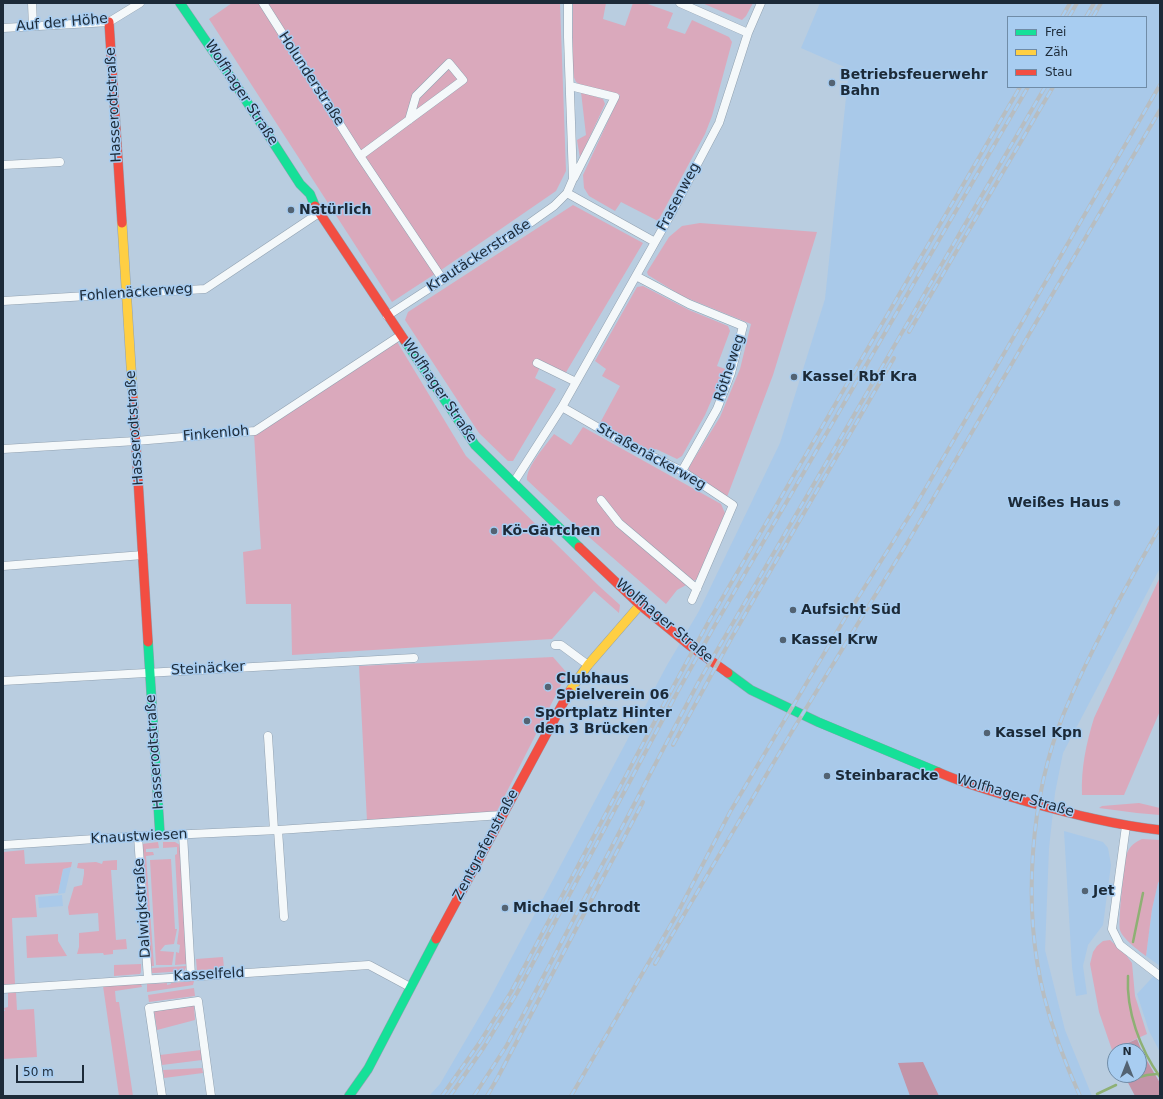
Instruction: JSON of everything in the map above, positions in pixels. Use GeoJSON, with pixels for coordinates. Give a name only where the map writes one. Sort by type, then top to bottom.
{"type":"FeatureCollection","features":[{"type":"Feature","properties":{"kind":"street"},"geometry":{"type":"LineString","coordinates":[[32,3],[33,26]]}},
{"type":"Feature","properties":{"kind":"street","name":"Auf der Höhe"},"geometry":{"type":"LineString","coordinates":[[3,28],[109,22],[140,3]]}},
{"type":"Feature","properties":{"kind":"street","name":"Wolfhager Straße"},"geometry":{"type":"LineString","coordinates":[[180,3],[236,85],[300,184],[310,193],[317,210],[475,445],[563,532],[640,604],[689,645],[751,690],[808,717],[919,765],[972,785],[1065,812],[1126,826],[1160,830]]}},
{"type":"Feature","properties":{"kind":"street","name":"Holunderstraße"},"geometry":{"type":"LineString","coordinates":[[263,3],[360,156],[443,280]]}},
{"type":"Feature","properties":{"kind":"street","name":"Krautäckerstraße"},"geometry":{"type":"LineString","coordinates":[[568,3],[574,179]]}},
{"type":"Feature","properties":{"kind":"street"},"geometry":{"type":"LineString","coordinates":[[680,3],[748,34]]}},
{"type":"Feature","properties":{"kind":"street","name":"Frasenweg"},"geometry":{"type":"LineString","coordinates":[[514,482],[562,408],[655,242],[719,123],[748,34],[762,3]]}},
{"type":"Feature","properties":{"kind":"street","name":"Hasserodtstraße"},"geometry":{"type":"LineString","coordinates":[[109,22],[116,160],[127,294],[160,835]]}},
{"type":"Feature","properties":{"kind":"street"},"geometry":{"type":"LineString","coordinates":[[360,156],[409,120],[463,80],[449,63],[416,96],[409,120]]}},
{"type":"Feature","properties":{"kind":"street","name":"Krautäckerstraße"},"geometry":{"type":"LineString","coordinates":[[387,316],[530,223],[554,206],[567,193],[616,97],[570,86]]}},
{"type":"Feature","properties":{"kind":"street"},"geometry":{"type":"LineString","coordinates":[[3,165],[60,162]]}},
{"type":"Feature","properties":{"kind":"street"},"geometry":{"type":"LineString","coordinates":[[567,193],[655,242]]}},
{"type":"Feature","properties":{"kind":"street","name":"Fohlenäckerweg"},"geometry":{"type":"LineString","coordinates":[[3,301],[205,289],[317,210]]}},
{"type":"Feature","properties":{"kind":"street","name":"Rötheweg"},"geometry":{"type":"LineString","coordinates":[[636,276],[689,304],[743,326],[731,373],[717,409],[682,471]]}},
{"type":"Feature","properties":{"kind":"street","name":"Finkenloh"},"geometry":{"type":"LineString","coordinates":[[3,450],[255,431],[401,335]]}},
{"type":"Feature","properties":{"kind":"street"},"geometry":{"type":"LineString","coordinates":[[537,363],[576,382]]}},
{"type":"Feature","properties":{"kind":"street","name":"Straßenäckerweg"},"geometry":{"type":"LineString","coordinates":[[562,408],[623,442],[682,471],[733,505],[692,600]]}},
{"type":"Feature","properties":{"kind":"street"},"geometry":{"type":"LineString","coordinates":[[601,500],[619,523],[697,589]]}},
{"type":"Feature","properties":{"kind":"street"},"geometry":{"type":"LineString","coordinates":[[3,566],[143,555]]}},
{"type":"Feature","properties":{"kind":"street","name":"Zentgrafenstraße"},"geometry":{"type":"LineString","coordinates":[[349,1096],[368,1069],[502,814],[566,697],[588,665],[640,604]]}},
{"type":"Feature","properties":{"kind":"street"},"geometry":{"type":"LineString","coordinates":[[555,645],[561,645],[588,665]]}},
{"type":"Feature","properties":{"kind":"street","name":"Steinäcker"},"geometry":{"type":"LineString","coordinates":[[3,681],[414,658]]}},
{"type":"Feature","properties":{"kind":"street"},"geometry":{"type":"LineString","coordinates":[[268,736],[284,917]]}},
{"type":"Feature","properties":{"kind":"street","name":"Knaustwiesen"},"geometry":{"type":"LineString","coordinates":[[3,845],[138,836],[276,830],[502,814]]}},
{"type":"Feature","properties":{"kind":"street"},"geometry":{"type":"LineString","coordinates":[[1126,826],[1112,929],[1120,946],[1160,976]]}},
{"type":"Feature","properties":{"kind":"street"},"geometry":{"type":"LineString","coordinates":[[183,834],[191,976]]}},
{"type":"Feature","properties":{"kind":"street","name":"Dalwigkstraße"},"geometry":{"type":"LineString","coordinates":[[138,836],[148,979]]}},
{"type":"Feature","properties":{"kind":"street","name":"Kasselfeld"},"geometry":{"type":"LineString","coordinates":[[3,989],[369,965],[410,987]]}},
{"type":"Feature","properties":{"kind":"street"},"geometry":{"type":"LineString","coordinates":[[162,1096],[149,1008],[198,1001],[211,1096]]}},
{"type":"Feature","properties":{"kind":"shaded area"},"geometry":{"type":"Polygon","coordinates":[[[232,3],[560,3],[566,171],[556,191],[392,302],[209,19],[232,3]]]}},
{"type":"Feature","properties":{"kind":"shaded area"},"geometry":{"type":"Polygon","coordinates":[[[573,3],[606,3],[603,19],[625,26],[633,3],[645,3],[673,13],[667,28],[685,34],[692,20],[729,37],[732,42],[712,116],[705,134],[658,221],[621,202],[615,211],[589,196],[584,188],[583,175],[620,95],[582,86],[576,82],[572,73],[573,3]]]}},
{"type":"Feature","properties":{"kind":"shaded area"},"geometry":{"type":"Polygon","coordinates":[[[702,3],[753,3],[742,20],[702,3]]]}},
{"type":"Feature","properties":{"kind":"shaded area"},"geometry":{"type":"Polygon","coordinates":[[[820,3],[1160,3],[1160,568],[1063,753],[1055,793],[1049,848],[1045,950],[1065,1030],[1092,1096],[429,1096],[440,1084],[488,1002],[666,667],[699,611],[780,443],[825,299],[849,69],[801,48],[820,3]]]}},
{"type":"Feature","properties":{"kind":"shaded area"},"geometry":{"type":"Polygon","coordinates":[[[581,92],[603,99],[605,104],[580,158],[577,140],[586,135],[581,92]]]}},
{"type":"Feature","properties":{"kind":"shaded area"},"geometry":{"type":"Polygon","coordinates":[[[573,205],[643,243],[565,374],[541,365],[535,378],[556,389],[513,461],[508,461],[479,433],[405,320],[408,312],[573,205]]]}},
{"type":"Feature","properties":{"kind":"shaded area"},"geometry":{"type":"Polygon","coordinates":[[[700,223],[817,232],[773,375],[727,497],[689,472],[689,467],[720,417],[740,369],[751,324],[682,296],[648,275],[647,272],[669,237],[682,226],[700,223]]]}},
{"type":"Feature","properties":{"kind":"shaded area"},"geometry":{"type":"Polygon","coordinates":[[[643,286],[689,310],[728,326],[730,331],[717,366],[725,369],[705,415],[682,456],[677,459],[656,449],[653,452],[600,423],[620,386],[602,376],[606,369],[595,361],[637,287],[643,286]]]}},
{"type":"Feature","properties":{"kind":"shaded area"},"geometry":{"type":"Polygon","coordinates":[[[396,340],[466,456],[620,605],[619,613],[594,591],[552,639],[292,655],[291,604],[246,604],[243,552],[261,549],[254,434],[396,340]]]}},
{"type":"Feature","properties":{"kind":"shaded area"},"geometry":{"type":"Polygon","coordinates":[[[583,427],[721,504],[725,513],[697,579],[677,590],[666,604],[574,524],[527,480],[533,463],[554,434],[571,445],[583,427]]]}},
{"type":"Feature","properties":{"kind":"shaded area"},"geometry":{"type":"Polygon","coordinates":[[[1160,577],[1160,711],[1124,795],[1082,795],[1082,775],[1094,718],[1160,577]]]}},
{"type":"Feature","properties":{"kind":"shaded area"},"geometry":{"type":"Polygon","coordinates":[[[553,657],[567,673],[496,813],[367,821],[359,666],[553,657]]]}},
{"type":"Feature","properties":{"kind":"shaded area"},"geometry":{"type":"Polygon","coordinates":[[[1139,803],[1160,808],[1160,815],[1099,808],[1102,806],[1139,803]]]}},
{"type":"Feature","properties":{"kind":"shaded area"},"geometry":{"type":"Polygon","coordinates":[[[1064,831],[1103,842],[1108,848],[1111,865],[1103,925],[1088,945],[1083,966],[1087,994],[1076,996],[1072,967],[1064,831]]]}},
{"type":"Feature","properties":{"kind":"shaded area"},"geometry":{"type":"Polygon","coordinates":[[[1142,839],[1160,840],[1160,880],[1152,909],[1146,956],[1124,937],[1120,930],[1124,868],[1127,853],[1133,844],[1142,839]]]}},
{"type":"Feature","properties":{"kind":"shaded area"},"geometry":{"type":"Polygon","coordinates":[[[158,842],[159,848],[146,849],[146,852],[153,852],[154,855],[146,856],[154,966],[150,966],[142,844],[158,842]]]}},
{"type":"Feature","properties":{"kind":"shaded area"},"geometry":{"type":"Polygon","coordinates":[[[163,842],[175,842],[180,845],[187,964],[175,965],[176,952],[179,953],[180,945],[177,944],[179,929],[175,855],[177,854],[177,847],[163,848],[163,842]]]}},
{"type":"Feature","properties":{"kind":"shaded area"},"geometry":{"type":"Polygon","coordinates":[[[24,850],[25,864],[72,862],[71,867],[63,869],[58,893],[35,895],[37,917],[12,918],[15,984],[4,985],[3,852],[24,850]]]}},
{"type":"Feature","properties":{"kind":"shaded area"},"geometry":{"type":"Polygon","coordinates":[[[171,859],[175,929],[177,929],[174,944],[165,945],[160,951],[174,952],[172,965],[156,965],[150,860],[171,859]]]}},
{"type":"Feature","properties":{"kind":"shaded area"},"geometry":{"type":"Polygon","coordinates":[[[117,860],[117,870],[111,870],[116,940],[126,939],[127,949],[113,950],[113,954],[104,955],[103,953],[77,954],[79,947],[79,933],[99,931],[98,913],[69,915],[68,907],[74,887],[82,885],[84,874],[84,869],[77,868],[78,863],[96,862],[102,864],[103,861],[117,860]]]}},
{"type":"Feature","properties":{"kind":"shaded area"},"geometry":{"type":"Polygon","coordinates":[[[71,867],[65,893],[58,894],[63,869],[71,867]]]}},
{"type":"Feature","properties":{"kind":"shaded area"},"geometry":{"type":"Polygon","coordinates":[[[1160,880],[1160,966],[1146,956],[1152,909],[1160,880]]]}},
{"type":"Feature","properties":{"kind":"shaded area"},"geometry":{"type":"Polygon","coordinates":[[[62,895],[63,906],[39,908],[38,897],[62,895]]]}},
{"type":"Feature","properties":{"kind":"shaded area"},"geometry":{"type":"Polygon","coordinates":[[[58,934],[58,941],[67,956],[27,958],[26,936],[58,934]]]}},
{"type":"Feature","properties":{"kind":"shaded area"},"geometry":{"type":"Polygon","coordinates":[[[1110,940],[1132,963],[1135,996],[1147,1034],[1127,1043],[1110,1043],[1099,1012],[1090,964],[1093,952],[1103,941],[1110,940]]]}},
{"type":"Feature","properties":{"kind":"shaded area"},"geometry":{"type":"Polygon","coordinates":[[[223,957],[224,969],[197,970],[196,959],[223,957]]]}},
{"type":"Feature","properties":{"kind":"shaded area"},"geometry":{"type":"Polygon","coordinates":[[[141,964],[140,974],[114,976],[114,965],[141,964]]]}},
{"type":"Feature","properties":{"kind":"shaded area"},"geometry":{"type":"Polygon","coordinates":[[[187,966],[184,971],[155,973],[152,973],[151,968],[187,966]]]}},
{"type":"Feature","properties":{"kind":"shaded area"},"geometry":{"type":"Polygon","coordinates":[[[1160,969],[1160,1052],[1149,1031],[1137,994],[1160,969]]]}},
{"type":"Feature","properties":{"kind":"shaded area"},"geometry":{"type":"Polygon","coordinates":[[[194,981],[193,985],[147,992],[147,984],[167,983],[167,985],[171,983],[194,981]]]}},
{"type":"Feature","properties":{"kind":"shaded area"},"geometry":{"type":"Polygon","coordinates":[[[141,984],[142,987],[115,991],[116,1002],[119,1002],[133,1096],[119,1096],[103,986],[141,984]]]}},
{"type":"Feature","properties":{"kind":"shaded area"},"geometry":{"type":"Polygon","coordinates":[[[194,988],[195,996],[149,1002],[148,995],[194,988]]]}},
{"type":"Feature","properties":{"kind":"shaded area"},"geometry":{"type":"Polygon","coordinates":[[[8,992],[16,992],[17,1010],[34,1009],[37,1057],[3,1059],[3,1011],[5,1011],[4,1008],[8,1007],[8,992]]]}},
{"type":"Feature","properties":{"kind":"shaded area"},"geometry":{"type":"Polygon","coordinates":[[[194,1005],[195,1020],[157,1030],[154,1011],[194,1005]]]}},
{"type":"Feature","properties":{"kind":"shaded area"},"geometry":{"type":"Polygon","coordinates":[[[1137,1039],[1139,1043],[1128,1043],[1137,1039]]]}},
{"type":"Feature","properties":{"kind":"shaded area"},"geometry":{"type":"Polygon","coordinates":[[[201,1050],[202,1060],[162,1065],[160,1055],[201,1050]]]}},
{"type":"Feature","properties":{"kind":"shaded area"},"geometry":{"type":"Polygon","coordinates":[[[1147,1061],[1160,1083],[1160,1096],[1135,1096],[1128,1083],[1147,1083],[1147,1061]]]}},
{"type":"Feature","properties":{"kind":"shaded area"},"geometry":{"type":"Polygon","coordinates":[[[923,1062],[939,1096],[910,1096],[898,1063],[923,1062]]]}},
{"type":"Feature","properties":{"kind":"shaded area"},"geometry":{"type":"Polygon","coordinates":[[[202,1068],[203,1073],[164,1078],[163,1070],[202,1068]]]}},
{"type":"Feature","properties":{"kind":"waterway"},"geometry":{"type":"LineString","coordinates":[[1133,942],[1143,893]]}},
{"type":"Feature","properties":{"kind":"waterway"},"geometry":{"type":"LineString","coordinates":[[1128,976],[1129,1003],[1136,1029],[1146,1054],[1160,1077]]}},
{"type":"Feature","properties":{"kind":"waterway"},"geometry":{"type":"LineString","coordinates":[[1147,1075],[1157,1074]]}},
{"type":"Feature","properties":{"kind":"waterway"},"geometry":{"type":"LineString","coordinates":[[1097,1094],[1116,1085]]}},
{"type":"Feature","properties":{"kind":"railway"},"geometry":{"type":"LineString","coordinates":[[1063,16],[1070,3]]}},
{"type":"Feature","properties":{"kind":"railway"},"geometry":{"type":"LineString","coordinates":[[1070,16],[1077,3]]}},
{"type":"Feature","properties":{"kind":"railway"},"geometry":{"type":"LineString","coordinates":[[1087,16],[1094,3]]}},
{"type":"Feature","properties":{"kind":"railway"},"geometry":{"type":"LineString","coordinates":[[1094,16],[1101,3]]}},
{"type":"Feature","properties":{"kind":"railway"},"geometry":{"type":"LineString","coordinates":[[571,1096],[677,914],[730,812],[844,620],[913,510],[1160,85]]}},
{"type":"Feature","properties":{"kind":"railway"},"geometry":{"type":"LineString","coordinates":[[442,1096],[480,1042],[511,992],[709,621],[1019,88]]}},
{"type":"Feature","properties":{"kind":"railway"},"geometry":{"type":"LineString","coordinates":[[450,1096],[484,1047],[517,993],[678,691],[715,625],[1027,88]]}},
{"type":"Feature","properties":{"kind":"railway"},"geometry":{"type":"LineString","coordinates":[[474,1096],[507,1045],[698,683],[1044,88]]}},
{"type":"Feature","properties":{"kind":"railway"},"geometry":{"type":"LineString","coordinates":[[909,332],[1052,88]]}},
{"type":"Feature","properties":{"kind":"railway"},"geometry":{"type":"LineString","coordinates":[[655,964],[791,733],[909,540],[1160,110]]}},
{"type":"Feature","properties":{"kind":"railway"},"geometry":{"type":"LineString","coordinates":[[673,745],[732,637],[894,358]]}},
{"type":"Feature","properties":{"kind":"railway"},"geometry":{"type":"LineString","coordinates":[[1080,1096],[1064,1059],[1051,1022],[1037,962],[1033,926],[1032,890],[1033,853],[1037,816],[1043,780],[1052,745],[1074,689],[1097,641],[1160,527]]}},
{"type":"Feature","properties":{"kind":"railway"},"geometry":{"type":"LineString","coordinates":[[487,1096],[643,802]]}},
{"type":"Feature","properties":{"kind":"traffic: fast"},"geometry":{"type":"LineString","coordinates":[[180,3],[236,85],[300,184],[310,194],[315,206]]}},
{"type":"Feature","properties":{"kind":"traffic: fast"},"geometry":{"type":"LineString","coordinates":[[405,341],[475,445],[579,547]]}},
{"type":"Feature","properties":{"kind":"traffic: fast"},"geometry":{"type":"LineString","coordinates":[[148,642],[160,835]]}},
{"type":"Feature","properties":{"kind":"traffic: fast"},"geometry":{"type":"LineString","coordinates":[[728,673],[751,690],[818,722],[938,772]]}},
{"type":"Feature","properties":{"kind":"traffic: fast"},"geometry":{"type":"LineString","coordinates":[[349,1096],[368,1069],[436,939]]}},
{"type":"Feature","properties":{"kind":"traffic: slow"},"geometry":{"type":"LineString","coordinates":[[122,223],[133,398]]}},
{"type":"Feature","properties":{"kind":"traffic: slow"},"geometry":{"type":"LineString","coordinates":[[569,692],[588,665],[640,605]]}},
{"type":"Feature","properties":{"kind":"traffic: jam"},"geometry":{"type":"LineString","coordinates":[[109,22],[122,223]]}},
{"type":"Feature","properties":{"kind":"traffic: jam"},"geometry":{"type":"LineString","coordinates":[[315,206],[405,341]]}},
{"type":"Feature","properties":{"kind":"traffic: jam"},"geometry":{"type":"LineString","coordinates":[[133,398],[148,642]]}},
{"type":"Feature","properties":{"kind":"traffic: jam"},"geometry":{"type":"LineString","coordinates":[[579,547],[640,605],[689,645],[728,673]]}},
{"type":"Feature","properties":{"kind":"traffic: jam"},"geometry":{"type":"LineString","coordinates":[[436,939],[569,692]]}},
{"type":"Feature","properties":{"kind":"traffic: jam"},"geometry":{"type":"LineString","coordinates":[[938,772],[960,781],[1061,811],[1094,819],[1160,830]]}},
{"type":"Feature","properties":{"kind":"place","name":"Betriebsfeuerwehr Bahn"},"geometry":{"type":"Point","coordinates":[832,83]}},
{"type":"Feature","properties":{"kind":"place","name":"Natürlich"},"geometry":{"type":"Point","coordinates":[291,210]}},
{"type":"Feature","properties":{"kind":"place","name":"Kassel Rbf Kra"},"geometry":{"type":"Point","coordinates":[794,377]}},
{"type":"Feature","properties":{"kind":"place","name":"Weißes Haus"},"geometry":{"type":"Point","coordinates":[1117,503]}},
{"type":"Feature","properties":{"kind":"place","name":"Kö-Gärtchen"},"geometry":{"type":"Point","coordinates":[494,531]}},
{"type":"Feature","properties":{"kind":"place","name":"Aufsicht Süd"},"geometry":{"type":"Point","coordinates":[793,610]}},
{"type":"Feature","properties":{"kind":"place","name":"Kassel Krw"},"geometry":{"type":"Point","coordinates":[783,640]}},
{"type":"Feature","properties":{"kind":"place","name":"Clubhaus Spielverein 06"},"geometry":{"type":"Point","coordinates":[548,687]}},
{"type":"Feature","properties":{"kind":"place","name":"Sportplatz Hinter den 3 Brücken"},"geometry":{"type":"Point","coordinates":[527,721]}},
{"type":"Feature","properties":{"kind":"place","name":"Kassel Kpn"},"geometry":{"type":"Point","coordinates":[987,733]}},
{"type":"Feature","properties":{"kind":"place","name":"Steinbaracke"},"geometry":{"type":"Point","coordinates":[827,776]}},
{"type":"Feature","properties":{"kind":"place","name":"Jet"},"geometry":{"type":"Point","coordinates":[1085,891]}},
{"type":"Feature","properties":{"kind":"place","name":"Michael Schrodt"},"geometry":{"type":"Point","coordinates":[505,908]}}]}
